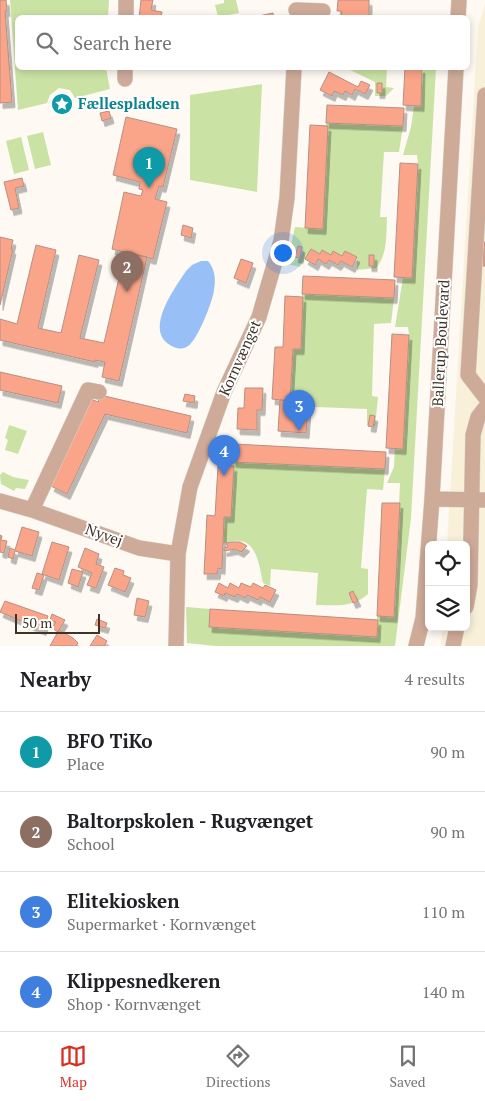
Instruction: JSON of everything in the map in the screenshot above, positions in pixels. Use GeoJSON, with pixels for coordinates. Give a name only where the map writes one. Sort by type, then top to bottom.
{"type":"FeatureCollection","features":[{"type":"Feature","properties":{"kind":"street"},"geometry":{"type":"LineString","coordinates":[[126,0],[126,15]]}},
{"type":"Feature","properties":{"kind":"street"},"geometry":{"type":"LineString","coordinates":[[458,15],[459,0]]}},
{"type":"Feature","properties":{"kind":"street"},"geometry":{"type":"LineString","coordinates":[[296,9],[322,11]]}},
{"type":"Feature","properties":{"kind":"street","name":"Kornvænget"},"geometry":{"type":"LineString","coordinates":[[176,646],[178,554],[196,470],[224,392],[259,317],[274,268],[287,198],[294,70]]}},
{"type":"Feature","properties":{"kind":"street","name":"Ballerup Boulevard"},"geometry":{"type":"LineString","coordinates":[[425,646],[423,618],[432,499],[456,70]]}},
{"type":"Feature","properties":{"kind":"street"},"geometry":{"type":"LineString","coordinates":[[485,95],[468,375],[485,397]]}},
{"type":"Feature","properties":{"kind":"street"},"geometry":{"type":"LineString","coordinates":[[32,510],[88,390],[99,392]]}},
{"type":"Feature","properties":{"kind":"street"},"geometry":{"type":"LineString","coordinates":[[470,586],[478,500],[473,436],[478,417],[485,408]]}},
{"type":"Feature","properties":{"kind":"street"},"geometry":{"type":"LineString","coordinates":[[432,499],[478,500]]}},
{"type":"Feature","properties":{"kind":"street","name":"Nyvej"},"geometry":{"type":"LineString","coordinates":[[0,501],[32,510],[140,548],[178,554]]}},
{"type":"Feature","properties":{"kind":"street","name":"Ballerup Boulevard"},"geometry":{"type":"LineString","coordinates":[[416,646],[423,618]]}},
{"type":"Feature","properties":{"kind":"street"},"geometry":{"type":"LineString","coordinates":[[453,646],[456,631]]}},
{"type":"Feature","properties":{"kind":"shaded area"},"geometry":{"type":"Polygon","coordinates":[[[485,4],[485,646],[441,646],[442,631],[470,631],[470,541],[447,541],[478,27],[485,4]]]}},
{"type":"Feature","properties":{"kind":"green space"},"geometry":{"type":"Polygon","coordinates":[[[10,0],[109,0],[108,15],[15,15],[15,69],[10,0]]]}},
{"type":"Feature","properties":{"kind":"green space"},"geometry":{"type":"Polygon","coordinates":[[[224,0],[236,0],[239,13],[218,15],[215,5],[224,3],[224,0]]]}},
{"type":"Feature","properties":{"kind":"green space"},"geometry":{"type":"Polygon","coordinates":[[[15,70],[106,70],[110,89],[75,98],[70,90],[59,88],[50,95],[47,103],[18,110],[15,70]]]}},
{"type":"Feature","properties":{"kind":"green space"},"geometry":{"type":"Polygon","coordinates":[[[350,70],[387,70],[386,87],[394,88],[386,96],[375,96],[375,82],[350,70]]]}},
{"type":"Feature","properties":{"kind":"green space"},"geometry":{"type":"Polygon","coordinates":[[[423,70],[436,70],[411,518],[395,646],[216,646],[187,643],[186,607],[210,609],[209,627],[376,637],[377,616],[394,617],[400,483],[387,483],[394,467],[395,448],[403,448],[409,335],[408,327],[395,327],[403,278],[412,277],[418,164],[417,155],[403,155],[411,127],[414,106],[421,106],[423,70]]]}},
{"type":"Feature","properties":{"kind":"green space"},"geometry":{"type":"Polygon","coordinates":[[[262,84],[257,192],[190,180],[190,95],[262,84]]]}},
{"type":"Feature","properties":{"kind":"green space"},"geometry":{"type":"Polygon","coordinates":[[[326,123],[403,126],[399,152],[384,152],[380,217],[387,217],[386,237],[383,257],[376,268],[357,270],[357,257],[345,251],[342,256],[331,255],[322,250],[320,254],[311,249],[300,267],[287,264],[295,227],[323,229],[326,123]]]}},
{"type":"Feature","properties":{"kind":"green space"},"geometry":{"type":"Polygon","coordinates":[[[43,132],[51,165],[35,169],[27,136],[43,132]]]}},
{"type":"Feature","properties":{"kind":"green space"},"geometry":{"type":"Polygon","coordinates":[[[21,137],[29,170],[14,174],[6,141],[21,137]]]}},
{"type":"Feature","properties":{"kind":"green space"},"geometry":{"type":"Polygon","coordinates":[[[302,294],[394,298],[391,323],[374,324],[372,396],[378,397],[375,426],[367,425],[367,409],[290,406],[293,349],[301,349],[302,294]]]}},
{"type":"Feature","properties":{"kind":"green space"},"geometry":{"type":"Polygon","coordinates":[[[9,425],[27,431],[18,454],[5,450],[8,440],[5,438],[9,425]]]}},
{"type":"Feature","properties":{"kind":"green space"},"geometry":{"type":"Polygon","coordinates":[[[233,462],[385,469],[383,490],[367,489],[361,568],[368,569],[368,594],[350,604],[316,605],[318,573],[271,569],[270,586],[263,583],[257,557],[248,544],[242,541],[234,541],[223,544],[224,517],[231,517],[233,462]]]}},
{"type":"Feature","properties":{"kind":"green space"},"geometry":{"type":"Polygon","coordinates":[[[3,472],[13,477],[29,480],[25,489],[16,488],[14,491],[1,484],[0,475],[3,472]]]}},
{"type":"Feature","properties":{"kind":"water"},"geometry":{"type":"Polygon","coordinates":[[[201,261],[208,261],[214,271],[213,295],[208,311],[192,343],[186,347],[177,348],[170,345],[163,338],[160,329],[164,308],[186,271],[192,265],[201,261]]]}},
{"type":"Feature","properties":{"kind":"building"},"geometry":{"type":"Polygon","coordinates":[[[0,0],[6,0],[7,11],[5,11],[12,102],[0,103],[0,0]]]}},
{"type":"Feature","properties":{"kind":"building"},"geometry":{"type":"Polygon","coordinates":[[[141,0],[153,0],[151,10],[162,12],[162,15],[139,15],[141,0]]]}},
{"type":"Feature","properties":{"kind":"building"},"geometry":{"type":"Polygon","coordinates":[[[338,0],[369,0],[369,15],[341,15],[342,11],[337,11],[338,0]]]}},
{"type":"Feature","properties":{"kind":"building"},"geometry":{"type":"Polygon","coordinates":[[[405,70],[422,70],[421,106],[403,105],[405,70]]]}},
{"type":"Feature","properties":{"kind":"building"},"geometry":{"type":"Polygon","coordinates":[[[329,72],[358,87],[361,81],[370,85],[365,94],[355,89],[352,95],[345,91],[343,95],[334,91],[332,96],[320,90],[329,72]]]}},
{"type":"Feature","properties":{"kind":"building"},"geometry":{"type":"Polygon","coordinates":[[[377,83],[382,83],[382,93],[377,93],[377,83]]]}},
{"type":"Feature","properties":{"kind":"building"},"geometry":{"type":"Polygon","coordinates":[[[327,105],[404,108],[403,126],[326,123],[327,105]]]}},
{"type":"Feature","properties":{"kind":"building"},"geometry":{"type":"Polygon","coordinates":[[[109,111],[111,118],[102,121],[100,113],[109,111]]]}},
{"type":"Feature","properties":{"kind":"building"},"geometry":{"type":"Polygon","coordinates":[[[126,117],[177,129],[163,187],[159,186],[155,199],[167,202],[153,259],[112,249],[124,192],[141,196],[143,190],[139,189],[140,182],[113,175],[126,117]]]}},
{"type":"Feature","properties":{"kind":"building"},"geometry":{"type":"Polygon","coordinates":[[[310,125],[328,126],[323,229],[305,228],[310,125]]]}},
{"type":"Feature","properties":{"kind":"building"},"geometry":{"type":"Polygon","coordinates":[[[400,163],[418,164],[412,278],[394,277],[400,163]]]}},
{"type":"Feature","properties":{"kind":"building"},"geometry":{"type":"Polygon","coordinates":[[[22,178],[24,186],[15,188],[19,208],[11,210],[4,182],[22,178]]]}},
{"type":"Feature","properties":{"kind":"building"},"geometry":{"type":"Polygon","coordinates":[[[183,225],[193,228],[191,238],[181,235],[183,225]]]}},
{"type":"Feature","properties":{"kind":"building"},"geometry":{"type":"Polygon","coordinates":[[[0,237],[13,240],[11,249],[13,249],[0,305],[0,237]]]}},
{"type":"Feature","properties":{"kind":"building"},"geometry":{"type":"Polygon","coordinates":[[[484,242],[485,266],[483,266],[484,242]]]}},
{"type":"Feature","properties":{"kind":"building"},"geometry":{"type":"Polygon","coordinates":[[[36,245],[56,250],[38,328],[61,333],[79,255],[99,260],[80,338],[104,343],[125,252],[147,257],[119,381],[102,377],[105,362],[95,360],[95,362],[0,340],[0,319],[17,324],[36,245]]]}},
{"type":"Feature","properties":{"kind":"building"},"geometry":{"type":"Polygon","coordinates":[[[298,246],[302,247],[300,258],[295,257],[298,246]]]}},
{"type":"Feature","properties":{"kind":"building"},"geometry":{"type":"Polygon","coordinates":[[[311,249],[320,254],[322,250],[331,255],[333,251],[342,256],[345,251],[357,257],[352,267],[341,261],[338,265],[329,260],[326,264],[318,259],[315,265],[305,259],[311,249]]]}},
{"type":"Feature","properties":{"kind":"building"},"geometry":{"type":"Polygon","coordinates":[[[369,255],[374,255],[374,266],[369,266],[369,255]]]}},
{"type":"Feature","properties":{"kind":"building"},"geometry":{"type":"Polygon","coordinates":[[[241,259],[253,263],[246,283],[234,278],[241,259]]]}},
{"type":"Feature","properties":{"kind":"building"},"geometry":{"type":"Polygon","coordinates":[[[303,276],[395,280],[394,298],[302,294],[303,276]]]}},
{"type":"Feature","properties":{"kind":"building"},"geometry":{"type":"Polygon","coordinates":[[[285,296],[303,297],[301,349],[293,349],[290,401],[272,399],[275,347],[283,347],[285,296]]]}},
{"type":"Feature","properties":{"kind":"building"},"geometry":{"type":"Polygon","coordinates":[[[392,334],[409,335],[403,449],[386,448],[392,334]]]}},
{"type":"Feature","properties":{"kind":"building"},"geometry":{"type":"Polygon","coordinates":[[[0,372],[62,386],[58,403],[0,390],[0,372]]]}},
{"type":"Feature","properties":{"kind":"building"},"geometry":{"type":"Polygon","coordinates":[[[245,388],[263,388],[262,410],[257,410],[257,430],[237,429],[238,408],[244,408],[245,388]]]}},
{"type":"Feature","properties":{"kind":"building"},"geometry":{"type":"Polygon","coordinates":[[[185,394],[195,396],[194,403],[183,401],[185,394]]]}},
{"type":"Feature","properties":{"kind":"building"},"geometry":{"type":"Polygon","coordinates":[[[100,395],[191,416],[187,433],[105,414],[67,494],[51,486],[91,399],[98,402],[100,395]]]}},
{"type":"Feature","properties":{"kind":"building"},"geometry":{"type":"Polygon","coordinates":[[[280,400],[290,401],[290,407],[308,408],[306,433],[278,431],[280,400]]]}},
{"type":"Feature","properties":{"kind":"building"},"geometry":{"type":"Polygon","coordinates":[[[370,415],[375,416],[373,427],[368,426],[370,415]]]}},
{"type":"Feature","properties":{"kind":"building"},"geometry":{"type":"Polygon","coordinates":[[[234,444],[386,452],[385,469],[233,462],[234,444]]]}},
{"type":"Feature","properties":{"kind":"building"},"geometry":{"type":"Polygon","coordinates":[[[218,466],[234,466],[231,517],[224,517],[222,569],[218,568],[217,574],[204,574],[207,515],[215,516],[218,466]]]}},
{"type":"Feature","properties":{"kind":"building"},"geometry":{"type":"Polygon","coordinates":[[[382,503],[400,503],[394,617],[377,616],[382,503]]]}},
{"type":"Feature","properties":{"kind":"building"},"geometry":{"type":"Polygon","coordinates":[[[22,527],[39,532],[32,556],[15,551],[13,559],[8,557],[10,548],[15,550],[22,527]]]}},
{"type":"Feature","properties":{"kind":"building"},"geometry":{"type":"Polygon","coordinates":[[[0,535],[2,536],[1,540],[7,541],[4,553],[0,552],[0,535]]]}},
{"type":"Feature","properties":{"kind":"building"},"geometry":{"type":"Polygon","coordinates":[[[52,542],[69,547],[59,580],[42,574],[52,542]]]}},
{"type":"Feature","properties":{"kind":"building"},"geometry":{"type":"Polygon","coordinates":[[[240,542],[247,546],[241,552],[235,549],[224,551],[224,548],[228,547],[226,543],[240,542]]]}},
{"type":"Feature","properties":{"kind":"building"},"geometry":{"type":"Polygon","coordinates":[[[85,548],[99,554],[96,564],[104,567],[96,588],[87,585],[92,573],[78,567],[85,548]]]}},
{"type":"Feature","properties":{"kind":"building"},"geometry":{"type":"Polygon","coordinates":[[[115,568],[124,571],[123,575],[131,578],[125,592],[108,585],[115,568]]]}},
{"type":"Feature","properties":{"kind":"building"},"geometry":{"type":"Polygon","coordinates":[[[72,569],[83,572],[78,587],[68,583],[72,569]]]}},
{"type":"Feature","properties":{"kind":"building"},"geometry":{"type":"Polygon","coordinates":[[[37,573],[44,575],[39,590],[32,588],[37,573]]]}},
{"type":"Feature","properties":{"kind":"building"},"geometry":{"type":"Polygon","coordinates":[[[219,583],[228,588],[230,583],[239,588],[241,583],[251,587],[253,583],[263,588],[265,585],[276,590],[270,602],[260,597],[258,600],[247,595],[245,598],[237,594],[235,597],[225,593],[224,596],[215,592],[219,583]]]}},
{"type":"Feature","properties":{"kind":"building"},"geometry":{"type":"Polygon","coordinates":[[[353,591],[358,601],[353,603],[349,593],[353,591]]]}},
{"type":"Feature","properties":{"kind":"building"},"geometry":{"type":"Polygon","coordinates":[[[137,598],[149,601],[145,617],[134,615],[137,598]]]}},
{"type":"Feature","properties":{"kind":"building"},"geometry":{"type":"Polygon","coordinates":[[[5,601],[48,616],[43,630],[0,612],[5,601]]]}},
{"type":"Feature","properties":{"kind":"building"},"geometry":{"type":"Polygon","coordinates":[[[210,609],[378,620],[377,637],[209,627],[210,609]]]}},
{"type":"Feature","properties":{"kind":"building"},"geometry":{"type":"Polygon","coordinates":[[[52,614],[65,620],[58,632],[52,628],[56,622],[50,620],[52,614]]]}},
{"type":"Feature","properties":{"kind":"building"},"geometry":{"type":"Polygon","coordinates":[[[97,619],[107,623],[105,628],[95,625],[97,619]]]}},
{"type":"Feature","properties":{"kind":"building"},"geometry":{"type":"Polygon","coordinates":[[[59,630],[73,638],[78,643],[76,646],[50,646],[59,630]]]}},
{"type":"Feature","properties":{"kind":"building"},"geometry":{"type":"Polygon","coordinates":[[[97,635],[107,641],[104,646],[90,646],[97,635]]]}},
{"type":"Feature","properties":{"kind":"place","name":"Fællespladsen"},"geometry":{"type":"Point","coordinates":[62,104]}},
{"type":"Feature","properties":{"kind":"place","name":"BFO TiKo"},"geometry":{"type":"Point","coordinates":[149,188]}},
{"type":"Feature","properties":{"kind":"place","name":"Baltorpskolen - Rugvænget"},"geometry":{"type":"Point","coordinates":[127,292]}},
{"type":"Feature","properties":{"kind":"place","name":"Elitekiosken"},"geometry":{"type":"Point","coordinates":[299,431]}},
{"type":"Feature","properties":{"kind":"place","name":"Klippesnedkeren"},"geometry":{"type":"Point","coordinates":[224,476]}}]}
